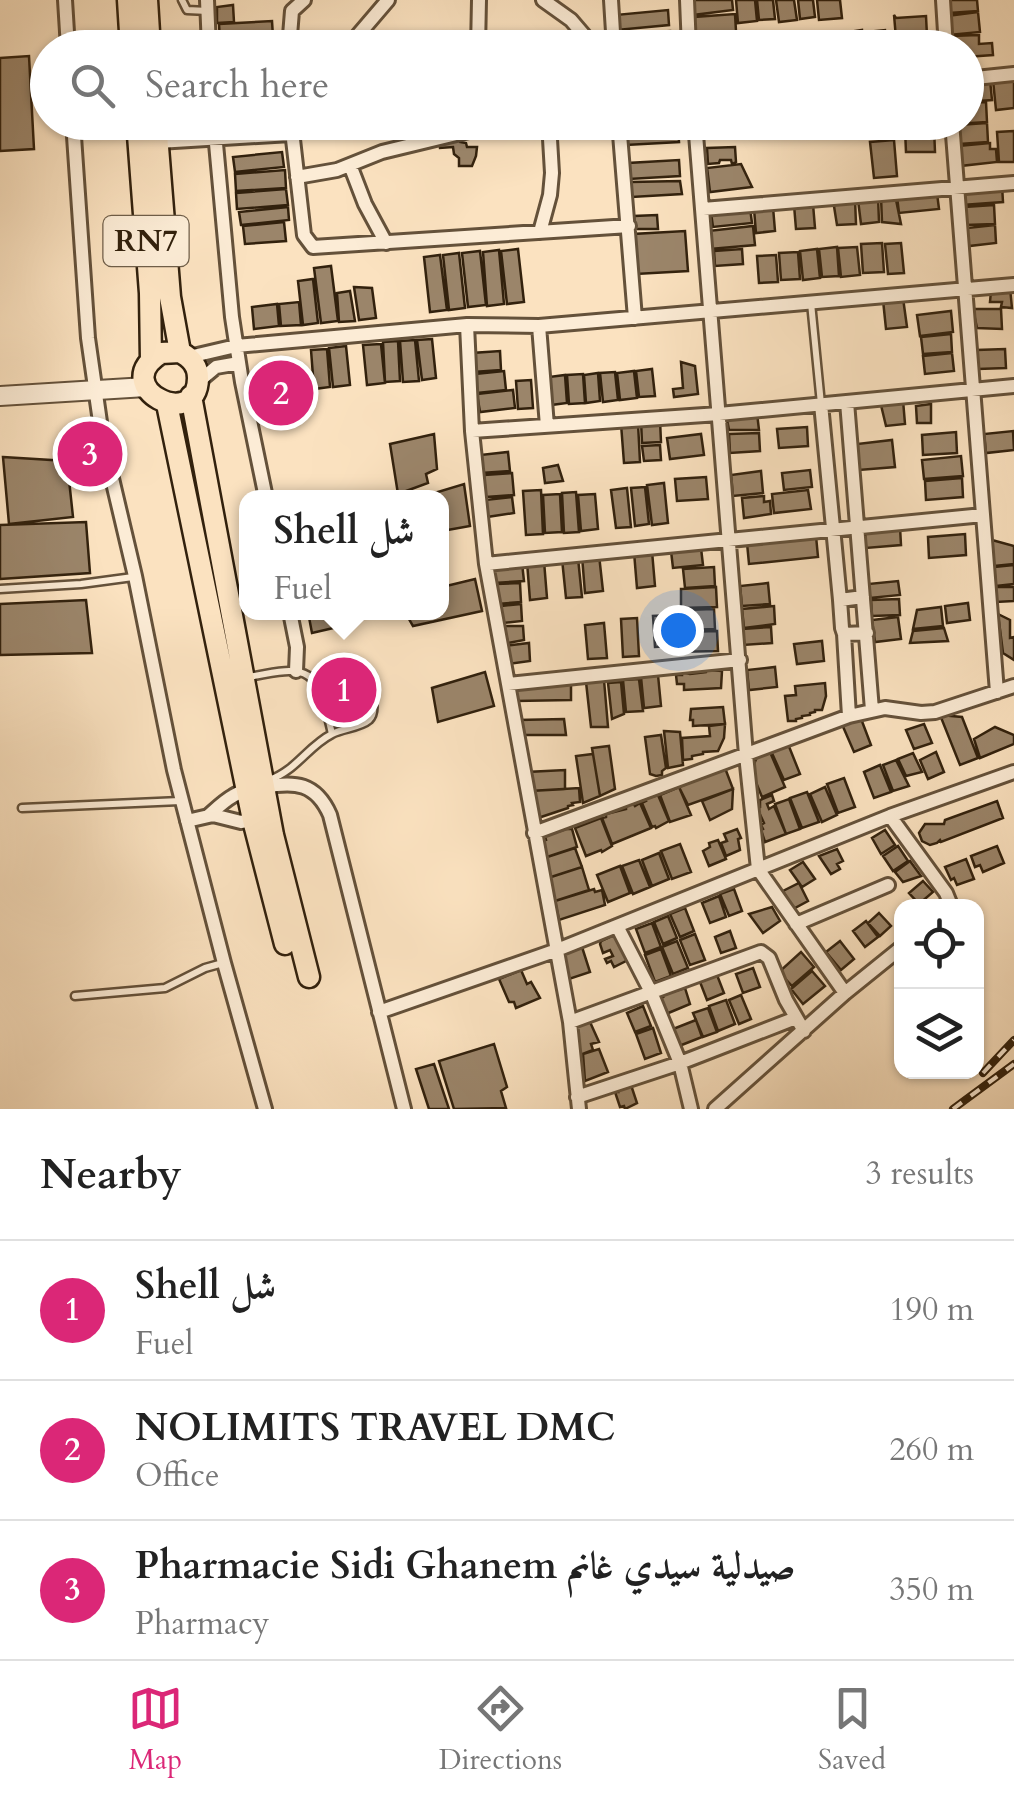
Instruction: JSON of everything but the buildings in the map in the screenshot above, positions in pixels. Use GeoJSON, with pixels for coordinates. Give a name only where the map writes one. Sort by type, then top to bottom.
{"type":"FeatureCollection","features":[{"type":"Feature","properties":{"kind":"main road"},"geometry":{"type":"LineString","coordinates":[[128,0],[130,30]]}},
{"type":"Feature","properties":{"kind":"main road"},"geometry":{"type":"LineString","coordinates":[[147,0],[149,30]]}},
{"type":"Feature","properties":{"kind":"main road","name":"RN7"},"geometry":{"type":"LineString","coordinates":[[138,140],[150,293],[151,360],[145,373],[146,387]]}},
{"type":"Feature","properties":{"kind":"main road","name":"RN7"},"geometry":{"type":"LineString","coordinates":[[158,140],[170,297],[184,355],[196,368],[194,389],[244,679],[261,818],[302,978]]}},
{"type":"Feature","properties":{"kind":"main road"},"geometry":{"type":"LineString","coordinates":[[151,360],[168,351],[184,355]]}},
{"type":"Feature","properties":{"kind":"main road"},"geometry":{"type":"LineString","coordinates":[[146,387],[154,398],[167,404],[180,403],[194,389]]}},
{"type":"Feature","properties":{"kind":"main road","name":"RN7"},"geometry":{"type":"LineString","coordinates":[[167,404],[258,787]]}},
{"type":"Feature","properties":{"kind":"street"},"geometry":{"type":"LineString","coordinates":[[65,0],[67,30]]}},
{"type":"Feature","properties":{"kind":"street"},"geometry":{"type":"LineString","coordinates":[[291,30],[292,11],[304,0]]}},
{"type":"Feature","properties":{"kind":"street"},"geometry":{"type":"LineString","coordinates":[[362,30],[388,0]]}},
{"type":"Feature","properties":{"kind":"street"},"geometry":{"type":"LineString","coordinates":[[478,30],[479,0]]}},
{"type":"Feature","properties":{"kind":"street"},"geometry":{"type":"LineString","coordinates":[[543,0],[580,30]]}},
{"type":"Feature","properties":{"kind":"street"},"geometry":{"type":"LineString","coordinates":[[611,0],[613,30]]}},
{"type":"Feature","properties":{"kind":"street"},"geometry":{"type":"LineString","coordinates":[[687,0],[688,30]]}},
{"type":"Feature","properties":{"kind":"street"},"geometry":{"type":"LineString","coordinates":[[943,0],[945,30]]}},
{"type":"Feature","properties":{"kind":"street"},"geometry":{"type":"LineString","coordinates":[[984,77],[1014,74]]}},
{"type":"Feature","properties":{"kind":"street"},"geometry":{"type":"LineString","coordinates":[[74,140],[95,391],[112,486],[182,801],[265,1109]]}},
{"type":"Feature","properties":{"kind":"street"},"geometry":{"type":"LineString","coordinates":[[216,140],[236,346],[264,490]]}},
{"type":"Feature","properties":{"kind":"street"},"geometry":{"type":"LineString","coordinates":[[292,140],[303,229],[309,244],[318,248],[629,226]]}},
{"type":"Feature","properties":{"kind":"street"},"geometry":{"type":"LineString","coordinates":[[297,177],[324,174],[426,140]]}},
{"type":"Feature","properties":{"kind":"street"},"geometry":{"type":"LineString","coordinates":[[540,232],[550,195],[551,140]]}},
{"type":"Feature","properties":{"kind":"street"},"geometry":{"type":"LineString","coordinates":[[621,140],[635,318]]}},
{"type":"Feature","properties":{"kind":"street"},"geometry":{"type":"LineString","coordinates":[[697,140],[758,869],[845,993]]}},
{"type":"Feature","properties":{"kind":"street"},"geometry":{"type":"LineString","coordinates":[[954,140],[997,692]]}},
{"type":"Feature","properties":{"kind":"street"},"geometry":{"type":"LineString","coordinates":[[350,166],[386,243]]}},
{"type":"Feature","properties":{"kind":"street"},"geometry":{"type":"LineString","coordinates":[[703,209],[1014,183]]}},
{"type":"Feature","properties":{"kind":"street"},"geometry":{"type":"LineString","coordinates":[[184,355],[236,346],[467,325],[539,326],[1014,284]]}},
{"type":"Feature","properties":{"kind":"street"},"geometry":{"type":"LineString","coordinates":[[467,325],[472,431],[486,564],[570,1022],[578,1103],[796,1018]]}},
{"type":"Feature","properties":{"kind":"street"},"geometry":{"type":"LineString","coordinates":[[539,326],[547,426]]}},
{"type":"Feature","properties":{"kind":"street"},"geometry":{"type":"LineString","coordinates":[[194,389],[216,367],[239,364]]}},
{"type":"Feature","properties":{"kind":"street"},"geometry":{"type":"LineString","coordinates":[[472,431],[720,414],[1014,386]]}},
{"type":"Feature","properties":{"kind":"street"},"geometry":{"type":"LineString","coordinates":[[0,396],[146,387]]}},
{"type":"Feature","properties":{"kind":"street"},"geometry":{"type":"LineString","coordinates":[[847,402],[872,710]]}},
{"type":"Feature","properties":{"kind":"street"},"geometry":{"type":"LineString","coordinates":[[821,404],[849,716]]}},
{"type":"Feature","properties":{"kind":"street"},"geometry":{"type":"LineString","coordinates":[[486,564],[983,515]]}},
{"type":"Feature","properties":{"kind":"street"},"geometry":{"type":"LineString","coordinates":[[840,600],[863,598]]}},
{"type":"Feature","properties":{"kind":"street"},"geometry":{"type":"LineString","coordinates":[[292,620],[297,647],[296,671]]}},
{"type":"Feature","properties":{"kind":"street"},"geometry":{"type":"LineString","coordinates":[[844,634],[867,633]]}},
{"type":"Feature","properties":{"kind":"street"},"geometry":{"type":"LineString","coordinates":[[508,684],[740,660]]}},
{"type":"Feature","properties":{"kind":"street"},"geometry":{"type":"LineString","coordinates":[[534,833],[849,716],[872,710],[935,712],[1014,686]]}},
{"type":"Feature","properties":{"kind":"street"},"geometry":{"type":"LineString","coordinates":[[379,1012],[557,950],[890,816],[1014,772]]}},
{"type":"Feature","properties":{"kind":"street"},"geometry":{"type":"LineString","coordinates":[[208,816],[234,796],[258,787],[288,783],[314,792],[328,808],[404,1109]]}},
{"type":"Feature","properties":{"kind":"street"},"geometry":{"type":"LineString","coordinates":[[187,821],[208,816],[241,822],[261,818]]}},
{"type":"Feature","properties":{"kind":"street"},"geometry":{"type":"LineString","coordinates":[[890,816],[948,899]]}},
{"type":"Feature","properties":{"kind":"street"},"geometry":{"type":"LineString","coordinates":[[796,924],[888,885]]}},
{"type":"Feature","properties":{"kind":"street"},"geometry":{"type":"LineString","coordinates":[[618,926],[652,992],[680,1064],[691,1109]]}},
{"type":"Feature","properties":{"kind":"street"},"geometry":{"type":"LineString","coordinates":[[570,1022],[761,952],[770,958],[804,1032]]}},
{"type":"Feature","properties":{"kind":"street"},"geometry":{"type":"LineString","coordinates":[[715,1109],[894,953]]}},
{"type":"Feature","properties":{"kind":"lane"},"geometry":{"type":"LineString","coordinates":[[182,0],[188,10],[207,6]]}},
{"type":"Feature","properties":{"kind":"lane"},"geometry":{"type":"LineString","coordinates":[[811,302],[821,404]]}},
{"type":"Feature","properties":{"kind":"lane"},"geometry":{"type":"LineString","coordinates":[[0,588],[81,584],[134,576]]}},
{"type":"Feature","properties":{"kind":"lane"},"geometry":{"type":"LineString","coordinates":[[244,679],[280,670],[307,676],[319,687],[332,734]]}},
{"type":"Feature","properties":{"kind":"lane"},"geometry":{"type":"LineString","coordinates":[[258,787],[290,770],[332,734],[368,720],[374,709],[368,682],[352,681]]}},
{"type":"Feature","properties":{"kind":"lane"},"geometry":{"type":"LineString","coordinates":[[319,687],[333,684]]}},
{"type":"Feature","properties":{"kind":"lane"},"geometry":{"type":"LineString","coordinates":[[348,709],[351,726]]}},
{"type":"Feature","properties":{"kind":"lane"},"geometry":{"type":"LineString","coordinates":[[22,808],[182,801]]}},
{"type":"Feature","properties":{"kind":"lane"},"geometry":{"type":"LineString","coordinates":[[75,996],[165,988],[224,962]]}},
{"type":"Feature","properties":{"kind":"railway"},"geometry":{"type":"LineString","coordinates":[[984,1072],[1014,1040]]}},
{"type":"Feature","properties":{"kind":"railway"},"geometry":{"type":"LineString","coordinates":[[953,1109],[1014,1064]]}},
{"type":"Feature","properties":{"kind":"place","name":"NOLIMITS TRAVEL DMC"},"geometry":{"type":"Point","coordinates":[281,393]}},
{"type":"Feature","properties":{"kind":"place","name":"Pharmacie Sidi Ghanem صيدلية سيدي غانم"},"geometry":{"type":"Point","coordinates":[90,454]}},
{"type":"Feature","properties":{"kind":"place","name":"Shell شل"},"geometry":{"type":"Point","coordinates":[344,690]}}]}
